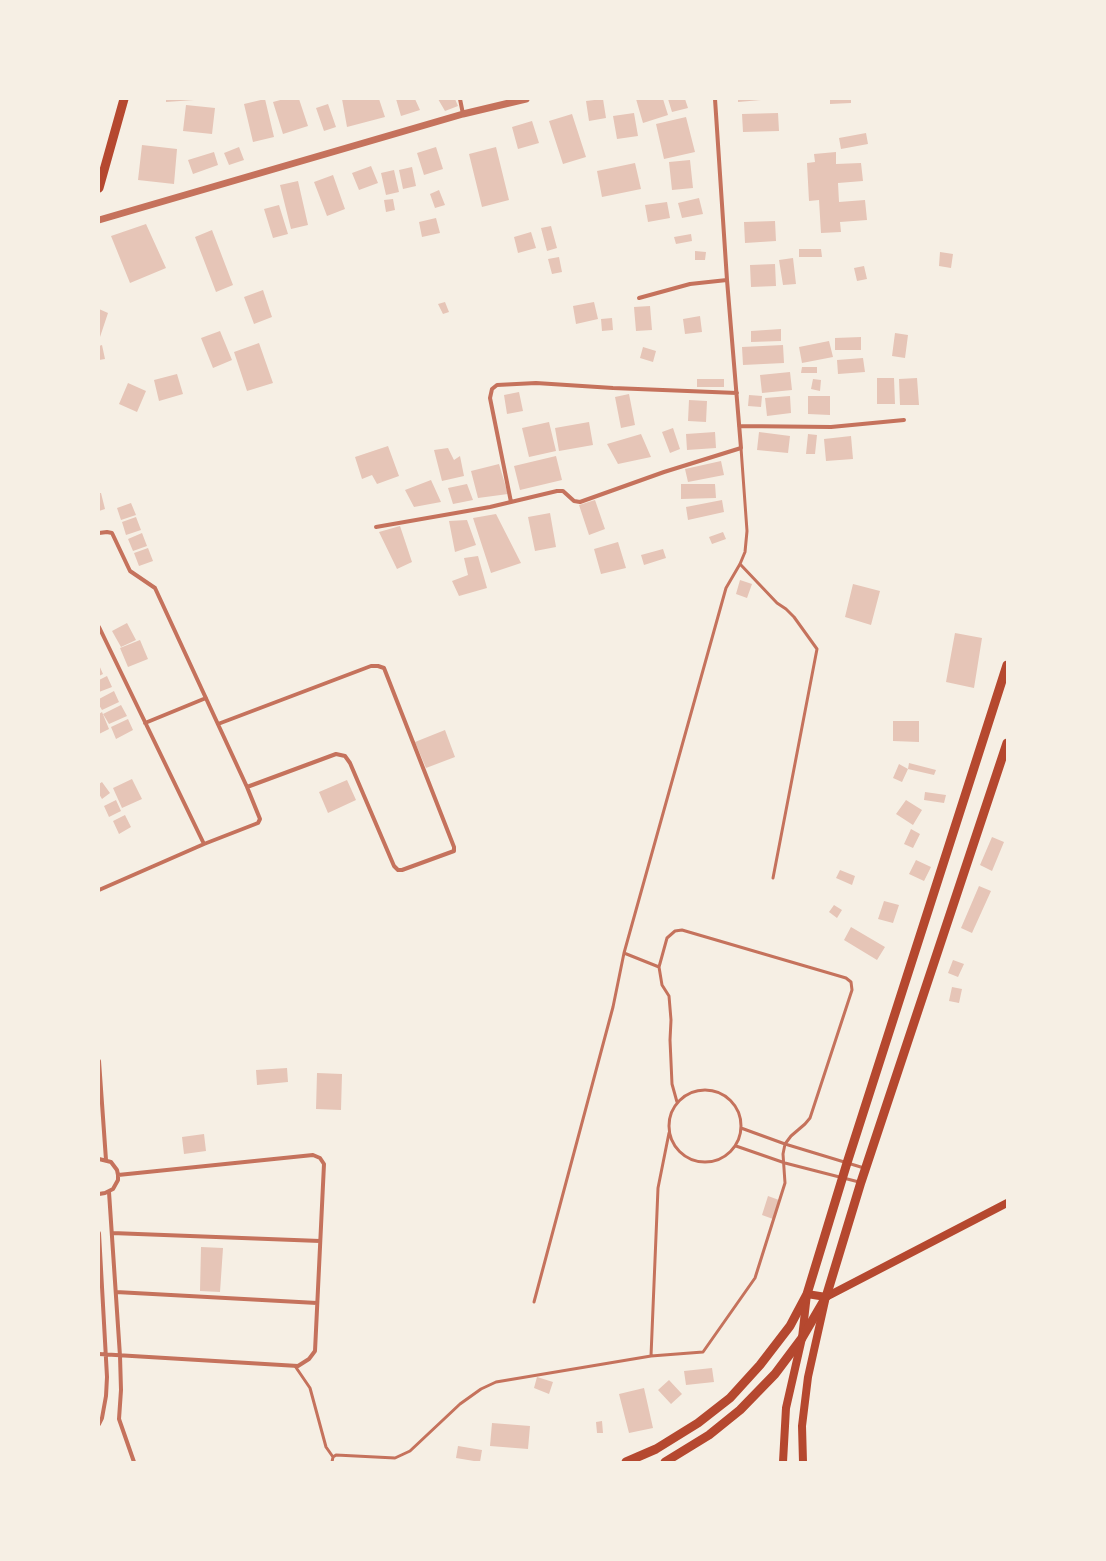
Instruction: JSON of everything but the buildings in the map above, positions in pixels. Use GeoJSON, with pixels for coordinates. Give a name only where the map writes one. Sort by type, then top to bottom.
{"type":"FeatureCollection","features":[{"type":"Feature","properties":{"kind":"main road"},"geometry":{"type":"LineString","coordinates":[[99,188],[124,99]]}},
{"type":"Feature","properties":{"kind":"main road"},"geometry":{"type":"LineString","coordinates":[[626,1462],[668,1442],[698,1423],[730,1398],[760,1365],[790,1326],[807,1294],[844,1177],[847,1163],[1007,665]]}},
{"type":"Feature","properties":{"kind":"main road"},"geometry":{"type":"LineString","coordinates":[[803,1462],[802,1426],[808,1377],[826,1297],[865,1169],[1007,743]]}},
{"type":"Feature","properties":{"kind":"main road"},"geometry":{"type":"LineString","coordinates":[[665,1462],[708,1435],[740,1410],[775,1374],[802,1338],[826,1297],[1007,1203]]}},
{"type":"Feature","properties":{"kind":"main road"},"geometry":{"type":"LineString","coordinates":[[807,1294],[826,1297]]}},
{"type":"Feature","properties":{"kind":"main road"},"geometry":{"type":"LineString","coordinates":[[783,1462],[786,1408],[802,1338],[807,1294]]}},
{"type":"Feature","properties":{"kind":"street"},"geometry":{"type":"LineString","coordinates":[[460,99],[463,114]]}},
{"type":"Feature","properties":{"kind":"street"},"geometry":{"type":"LineString","coordinates":[[99,220],[463,114],[526,99]]}},
{"type":"Feature","properties":{"kind":"street"},"geometry":{"type":"LineString","coordinates":[[376,527],[490,507],[561,491],[574,501],[580,502],[664,472],[741,448],[727,280],[715,99]]}},
{"type":"Feature","properties":{"kind":"street"},"geometry":{"type":"LineString","coordinates":[[639,298],[690,284],[727,280]]}},
{"type":"Feature","properties":{"kind":"street"},"geometry":{"type":"LineString","coordinates":[[510,502],[490,398],[492,389],[497,385],[536,383],[737,393]]}},
{"type":"Feature","properties":{"kind":"street"},"geometry":{"type":"LineString","coordinates":[[740,426],[831,427],[904,420]]}},
{"type":"Feature","properties":{"kind":"street"},"geometry":{"type":"LineString","coordinates":[[99,533],[112,533],[130,570],[155,588],[247,787],[260,819],[258,823],[204,844],[99,890]]}},
{"type":"Feature","properties":{"kind":"street"},"geometry":{"type":"LineString","coordinates":[[99,627],[204,844]]}},
{"type":"Feature","properties":{"kind":"street"},"geometry":{"type":"LineString","coordinates":[[218,724],[371,666],[384,668],[454,847],[454,851],[402,870],[398,870],[394,866],[350,763],[345,756],[336,754],[247,787]]}},
{"type":"Feature","properties":{"kind":"street"},"geometry":{"type":"LineString","coordinates":[[145,723],[206,698]]}},
{"type":"Feature","properties":{"kind":"street"},"geometry":{"type":"LineString","coordinates":[[99,1061],[106,1160]]}},
{"type":"Feature","properties":{"kind":"street"},"geometry":{"type":"LineString","coordinates":[[99,1354],[298,1366],[310,1359],[315,1351],[324,1164],[320,1158],[313,1155],[118,1175]]}},
{"type":"Feature","properties":{"kind":"street"},"geometry":{"type":"LineString","coordinates":[[99,1159],[106,1160],[114,1166],[118,1175],[116,1185],[109,1192],[99,1194]]}},
{"type":"Feature","properties":{"kind":"street"},"geometry":{"type":"LineString","coordinates":[[109,1192],[120,1356],[121,1390],[119,1419],[134,1462]]}},
{"type":"Feature","properties":{"kind":"street"},"geometry":{"type":"LineString","coordinates":[[112,1233],[320,1241]]}},
{"type":"Feature","properties":{"kind":"street"},"geometry":{"type":"LineString","coordinates":[[99,1234],[106,1355],[106,1396],[102,1418],[99,1424]]}},
{"type":"Feature","properties":{"kind":"street"},"geometry":{"type":"LineString","coordinates":[[116,1292],[317,1303]]}},
{"type":"Feature","properties":{"kind":"lane"},"geometry":{"type":"LineString","coordinates":[[534,1302],[619,982],[624,953],[726,588],[745,552],[747,531],[741,448]]}},
{"type":"Feature","properties":{"kind":"lane"},"geometry":{"type":"LineString","coordinates":[[740,564],[777,602],[794,617],[817,649],[773,878]]}},
{"type":"Feature","properties":{"kind":"lane"},"geometry":{"type":"LineString","coordinates":[[333,1457],[336,1455],[345,1455],[395,1458],[410,1452],[460,1404],[480,1389],[496,1382],[651,1356],[699,1353],[707,1349],[755,1278],[785,1183],[785,1163],[783,1154],[785,1144],[791,1136],[810,1118],[852,990],[852,982],[846,978],[682,930],[675,930],[667,938],[658,967],[662,985],[669,996],[672,1084],[677,1102]]}},
{"type":"Feature","properties":{"kind":"lane"},"geometry":{"type":"LineString","coordinates":[[624,953],[658,967]]}},
{"type":"Feature","properties":{"kind":"lane"},"geometry":{"type":"LineString","coordinates":[[651,1356],[658,1188],[669,1133],[669,1119],[677,1102],[685,1095],[696,1090],[718,1092],[728,1098],[735,1106],[740,1116],[741,1128],[736,1146],[728,1155],[717,1161],[704,1163],[692,1161],[681,1154],[673,1145],[669,1133]]}},
{"type":"Feature","properties":{"kind":"lane"},"geometry":{"type":"LineString","coordinates":[[741,1128],[785,1144],[865,1169]]}},
{"type":"Feature","properties":{"kind":"lane"},"geometry":{"type":"LineString","coordinates":[[736,1146],[785,1163],[861,1182]]}},
{"type":"Feature","properties":{"kind":"lane"},"geometry":{"type":"LineString","coordinates":[[294,1365],[310,1388],[326,1447],[333,1457],[332,1462]]}}]}
